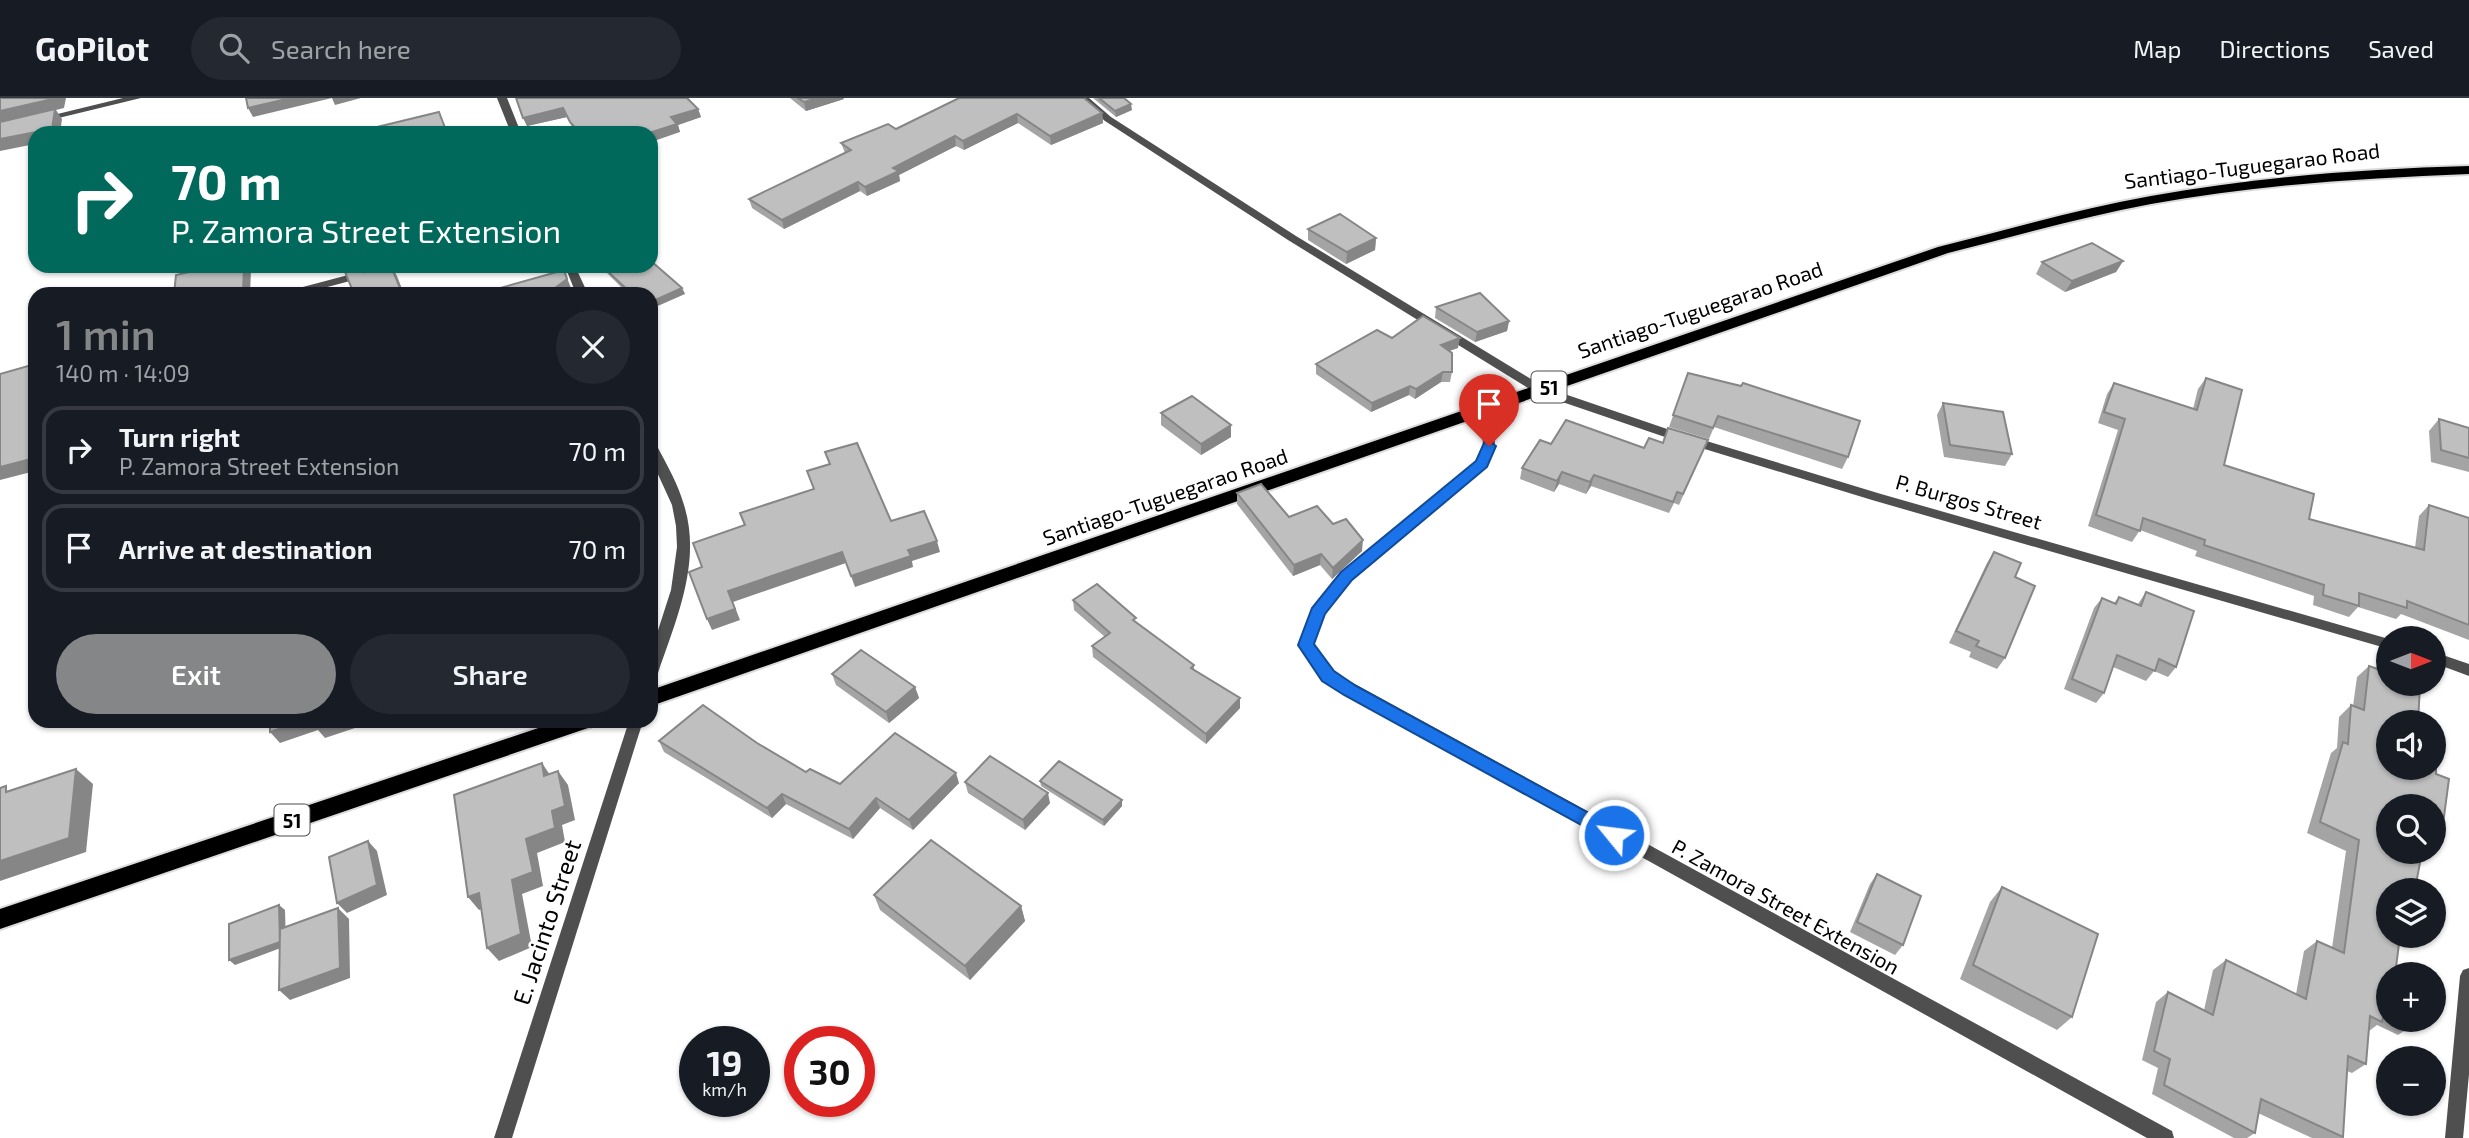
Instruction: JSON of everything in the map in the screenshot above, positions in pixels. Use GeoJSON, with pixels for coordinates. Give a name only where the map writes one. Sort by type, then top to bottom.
{"type":"FeatureCollection","features":[{"type":"Feature","properties":{"kind":"highway","name":"Santiago-Tuguegarao Road"},"geometry":{"type":"LineString","coordinates":[[658,696],[1943,250],[2105,209],[2320,177],[2469,170]]}},
{"type":"Feature","properties":{"kind":"highway","name":"51"},"geometry":{"type":"LineString","coordinates":[[0,919],[563,728]]}},
{"type":"Feature","properties":{"kind":"street"},"geometry":{"type":"LineString","coordinates":[[27,122],[136,98]]}},
{"type":"Feature","properties":{"kind":"street"},"geometry":{"type":"LineString","coordinates":[[502,98],[513,126]]}},
{"type":"Feature","properties":{"kind":"street","name":"P. Burgos Street"},"geometry":{"type":"LineString","coordinates":[[1083,98],[1108,120],[1292,238],[1540,390],[1665,433],[1877,497],[2376,640]]}},
{"type":"Feature","properties":{"kind":"street"},"geometry":{"type":"LineString","coordinates":[[315,287],[368,273]]}},
{"type":"Feature","properties":{"kind":"street","name":"P. Zamora Street Extension"},"geometry":{"type":"LineString","coordinates":[[1487,409],[1489,446],[1482,464],[1346,576],[1318,612],[1306,645],[1328,676],[2165,1138]]}},
{"type":"Feature","properties":{"kind":"street"},"geometry":{"type":"LineString","coordinates":[[658,461],[679,506],[683,536],[679,583],[658,650]]}},
{"type":"Feature","properties":{"kind":"street"},"geometry":{"type":"LineString","coordinates":[[2446,661],[2469,670]]}},
{"type":"Feature","properties":{"kind":"street","name":"E. Jacinto Street"},"geometry":{"type":"LineString","coordinates":[[503,1138],[634,728]]}},
{"type":"Feature","properties":{"kind":"street"},"geometry":{"type":"LineString","coordinates":[[2454,1138],[2469,976]]}},
{"type":"Feature","properties":{"kind":"building"},"geometry":{"type":"Polygon","coordinates":[[[0,98],[57,98],[0,111],[0,98]]]}},
{"type":"Feature","properties":{"kind":"building"},"geometry":{"type":"Polygon","coordinates":[[[246,98],[291,98],[248,108],[246,98]]]}},
{"type":"Feature","properties":{"kind":"building"},"geometry":{"type":"Polygon","coordinates":[[[516,98],[687,98],[698,109],[671,117],[677,124],[658,130],[658,126],[574,126],[563,108],[523,118],[516,98]]]}},
{"type":"Feature","properties":{"kind":"building"},"geometry":{"type":"Polygon","coordinates":[[[798,98],[817,98],[804,102],[798,98]]]}},
{"type":"Feature","properties":{"kind":"building"},"geometry":{"type":"Polygon","coordinates":[[[959,98],[1084,98],[1102,113],[1050,136],[1017,114],[963,141],[955,136],[893,168],[899,171],[865,187],[858,182],[782,220],[749,199],[851,150],[841,143],[888,124],[896,129],[959,98]]]}},
{"type":"Feature","properties":{"kind":"building"},"geometry":{"type":"Polygon","coordinates":[[[1099,98],[1124,98],[1131,104],[1115,111],[1099,98]]]}},
{"type":"Feature","properties":{"kind":"building"},"geometry":{"type":"Polygon","coordinates":[[[55,109],[52,126],[28,126],[28,134],[0,139],[0,122],[55,109]]]}},
{"type":"Feature","properties":{"kind":"building"},"geometry":{"type":"Polygon","coordinates":[[[439,112],[444,126],[381,126],[439,112]]]}},
{"type":"Feature","properties":{"kind":"building"},"geometry":{"type":"Polygon","coordinates":[[[1340,214],[1376,238],[1347,252],[1308,229],[1340,214]]]}},
{"type":"Feature","properties":{"kind":"building"},"geometry":{"type":"Polygon","coordinates":[[[2092,243],[2123,261],[2072,281],[2042,262],[2092,243]]]}},
{"type":"Feature","properties":{"kind":"building"},"geometry":{"type":"Polygon","coordinates":[[[658,267],[682,288],[658,299],[658,287],[624,287],[609,273],[658,273],[658,267]]]}},
{"type":"Feature","properties":{"kind":"building"},"geometry":{"type":"Polygon","coordinates":[[[244,273],[243,287],[175,287],[176,275],[244,273]]]}},
{"type":"Feature","properties":{"kind":"building"},"geometry":{"type":"Polygon","coordinates":[[[345,273],[394,273],[400,287],[351,287],[345,273]]]}},
{"type":"Feature","properties":{"kind":"building"},"geometry":{"type":"Polygon","coordinates":[[[553,273],[565,273],[567,279],[556,287],[504,287],[553,273]]]}},
{"type":"Feature","properties":{"kind":"building"},"geometry":{"type":"Polygon","coordinates":[[[1480,293],[1509,321],[1477,332],[1436,307],[1480,293]]]}},
{"type":"Feature","properties":{"kind":"building"},"geometry":{"type":"Polygon","coordinates":[[[1423,316],[1460,338],[1441,345],[1452,353],[1452,372],[1443,372],[1416,389],[1410,386],[1372,403],[1316,364],[1377,330],[1392,338],[1423,316]]]}},
{"type":"Feature","properties":{"kind":"building"},"geometry":{"type":"Polygon","coordinates":[[[28,366],[28,460],[0,467],[0,374],[28,366]]]}},
{"type":"Feature","properties":{"kind":"building"},"geometry":{"type":"Polygon","coordinates":[[[1688,373],[1741,386],[1743,383],[1860,421],[1848,457],[1718,416],[1713,428],[1673,415],[1688,373]]]}},
{"type":"Feature","properties":{"kind":"building"},"geometry":{"type":"Polygon","coordinates":[[[2206,378],[2242,390],[2224,465],[2314,494],[2309,519],[2424,550],[2429,505],[2469,518],[2469,625],[2407,601],[2407,608],[2359,593],[2359,606],[2323,595],[2324,585],[2204,545],[2205,540],[2143,518],[2140,531],[2096,515],[2125,419],[2104,412],[2114,383],[2197,410],[2206,378]]]}},
{"type":"Feature","properties":{"kind":"building"},"geometry":{"type":"Polygon","coordinates":[[[1192,396],[1231,425],[1201,444],[1161,413],[1192,396]]]}},
{"type":"Feature","properties":{"kind":"building"},"geometry":{"type":"Polygon","coordinates":[[[1943,403],[2003,412],[2012,454],[1950,445],[1943,403]]]}},
{"type":"Feature","properties":{"kind":"building"},"geometry":{"type":"Polygon","coordinates":[[[2439,419],[2469,428],[2469,458],[2441,450],[2439,419]]]}},
{"type":"Feature","properties":{"kind":"building"},"geometry":{"type":"Polygon","coordinates":[[[1566,420],[1644,448],[1649,438],[1663,443],[1668,428],[1708,440],[1683,494],[1677,492],[1673,502],[1594,475],[1590,482],[1562,472],[1557,481],[1522,468],[1540,440],[1551,444],[1566,420]]]}},
{"type":"Feature","properties":{"kind":"building"},"geometry":{"type":"Polygon","coordinates":[[[857,443],[891,521],[924,511],[937,541],[908,550],[911,556],[851,576],[842,552],[728,591],[735,609],[707,619],[689,572],[702,567],[693,543],[745,525],[740,513],[814,489],[807,471],[830,464],[825,452],[857,443]]]}},
{"type":"Feature","properties":{"kind":"building"},"geometry":{"type":"Polygon","coordinates":[[[1261,484],[1289,517],[1317,506],[1333,524],[1346,519],[1363,540],[1333,568],[1321,554],[1294,565],[1237,493],[1261,484]]]}},
{"type":"Feature","properties":{"kind":"building"},"geometry":{"type":"Polygon","coordinates":[[[1994,552],[2021,563],[2015,577],[2035,586],[2005,658],[1976,646],[1979,641],[1956,631],[1994,552]]]}},
{"type":"Feature","properties":{"kind":"building"},"geometry":{"type":"Polygon","coordinates":[[[1097,584],[1136,618],[1133,620],[1194,665],[1191,668],[1240,698],[1206,734],[1092,646],[1110,633],[1073,600],[1097,584]]]}},
{"type":"Feature","properties":{"kind":"building"},"geometry":{"type":"Polygon","coordinates":[[[2146,592],[2194,611],[2176,667],[2159,659],[2155,671],[2117,655],[2104,693],[2072,679],[2102,598],[2116,604],[2119,597],[2141,606],[2146,592]]]}},
{"type":"Feature","properties":{"kind":"building"},"geometry":{"type":"Polygon","coordinates":[[[861,650],[915,687],[886,712],[832,674],[861,650]]]}},
{"type":"Feature","properties":{"kind":"building"},"geometry":{"type":"Polygon","coordinates":[[[2369,666],[2376,668],[2376,696],[2419,696],[2419,710],[2376,710],[2376,780],[2446,780],[2446,778],[2449,779],[2446,802],[2446,794],[2376,794],[2376,864],[2420,864],[2417,878],[2376,878],[2376,948],[2398,948],[2397,962],[2376,962],[2376,1019],[2370,1016],[2366,1064],[2348,1056],[2343,1137],[2261,1099],[2255,1133],[2164,1085],[2170,1059],[2154,1051],[2168,992],[2213,1015],[2226,960],[2306,999],[2317,941],[2344,953],[2359,840],[2320,822],[2343,742],[2348,744],[2351,705],[2364,710],[2369,666]]]}},
{"type":"Feature","properties":{"kind":"building"},"geometry":{"type":"Polygon","coordinates":[[[703,705],[757,743],[806,772],[810,769],[840,784],[895,733],[956,773],[909,820],[876,798],[849,829],[782,794],[767,808],[659,741],[703,705]]]}},
{"type":"Feature","properties":{"kind":"building"},"geometry":{"type":"Polygon","coordinates":[[[990,756],[1048,793],[1023,820],[965,782],[990,756]]]}},
{"type":"Feature","properties":{"kind":"building"},"geometry":{"type":"Polygon","coordinates":[[[1059,761],[1122,800],[1103,820],[1040,781],[1059,761]]]}},
{"type":"Feature","properties":{"kind":"building"},"geometry":{"type":"Polygon","coordinates":[[[542,763],[544,776],[558,771],[565,806],[552,811],[555,828],[526,839],[533,872],[512,880],[521,934],[487,948],[479,893],[468,897],[454,795],[542,763]]]}},
{"type":"Feature","properties":{"kind":"building"},"geometry":{"type":"Polygon","coordinates":[[[76,769],[69,838],[0,861],[0,788],[6,786],[6,792],[76,769]]]}},
{"type":"Feature","properties":{"kind":"building"},"geometry":{"type":"Polygon","coordinates":[[[931,840],[1021,906],[965,966],[874,895],[931,840]]]}},
{"type":"Feature","properties":{"kind":"building"},"geometry":{"type":"Polygon","coordinates":[[[368,841],[377,885],[337,903],[329,857],[368,841]]]}},
{"type":"Feature","properties":{"kind":"building"},"geometry":{"type":"Polygon","coordinates":[[[1877,874],[1921,896],[1903,945],[1857,922],[1877,874]]]}},
{"type":"Feature","properties":{"kind":"building"},"geometry":{"type":"Polygon","coordinates":[[[2002,887],[2098,934],[2072,1017],[1973,965],[2002,887]]]}},
{"type":"Feature","properties":{"kind":"building"},"geometry":{"type":"Polygon","coordinates":[[[279,905],[280,942],[229,960],[229,924],[279,905]]]}},
{"type":"Feature","properties":{"kind":"building"},"geometry":{"type":"Polygon","coordinates":[[[338,908],[340,968],[279,990],[280,929],[338,908]]]}},
{"type":"Feature","properties":{"kind":"route"},"geometry":{"type":"LineString","coordinates":[[1489,446],[1482,464],[1346,576],[1318,612],[1306,645],[1328,676],[1350,690],[1614,835]]}}]}
